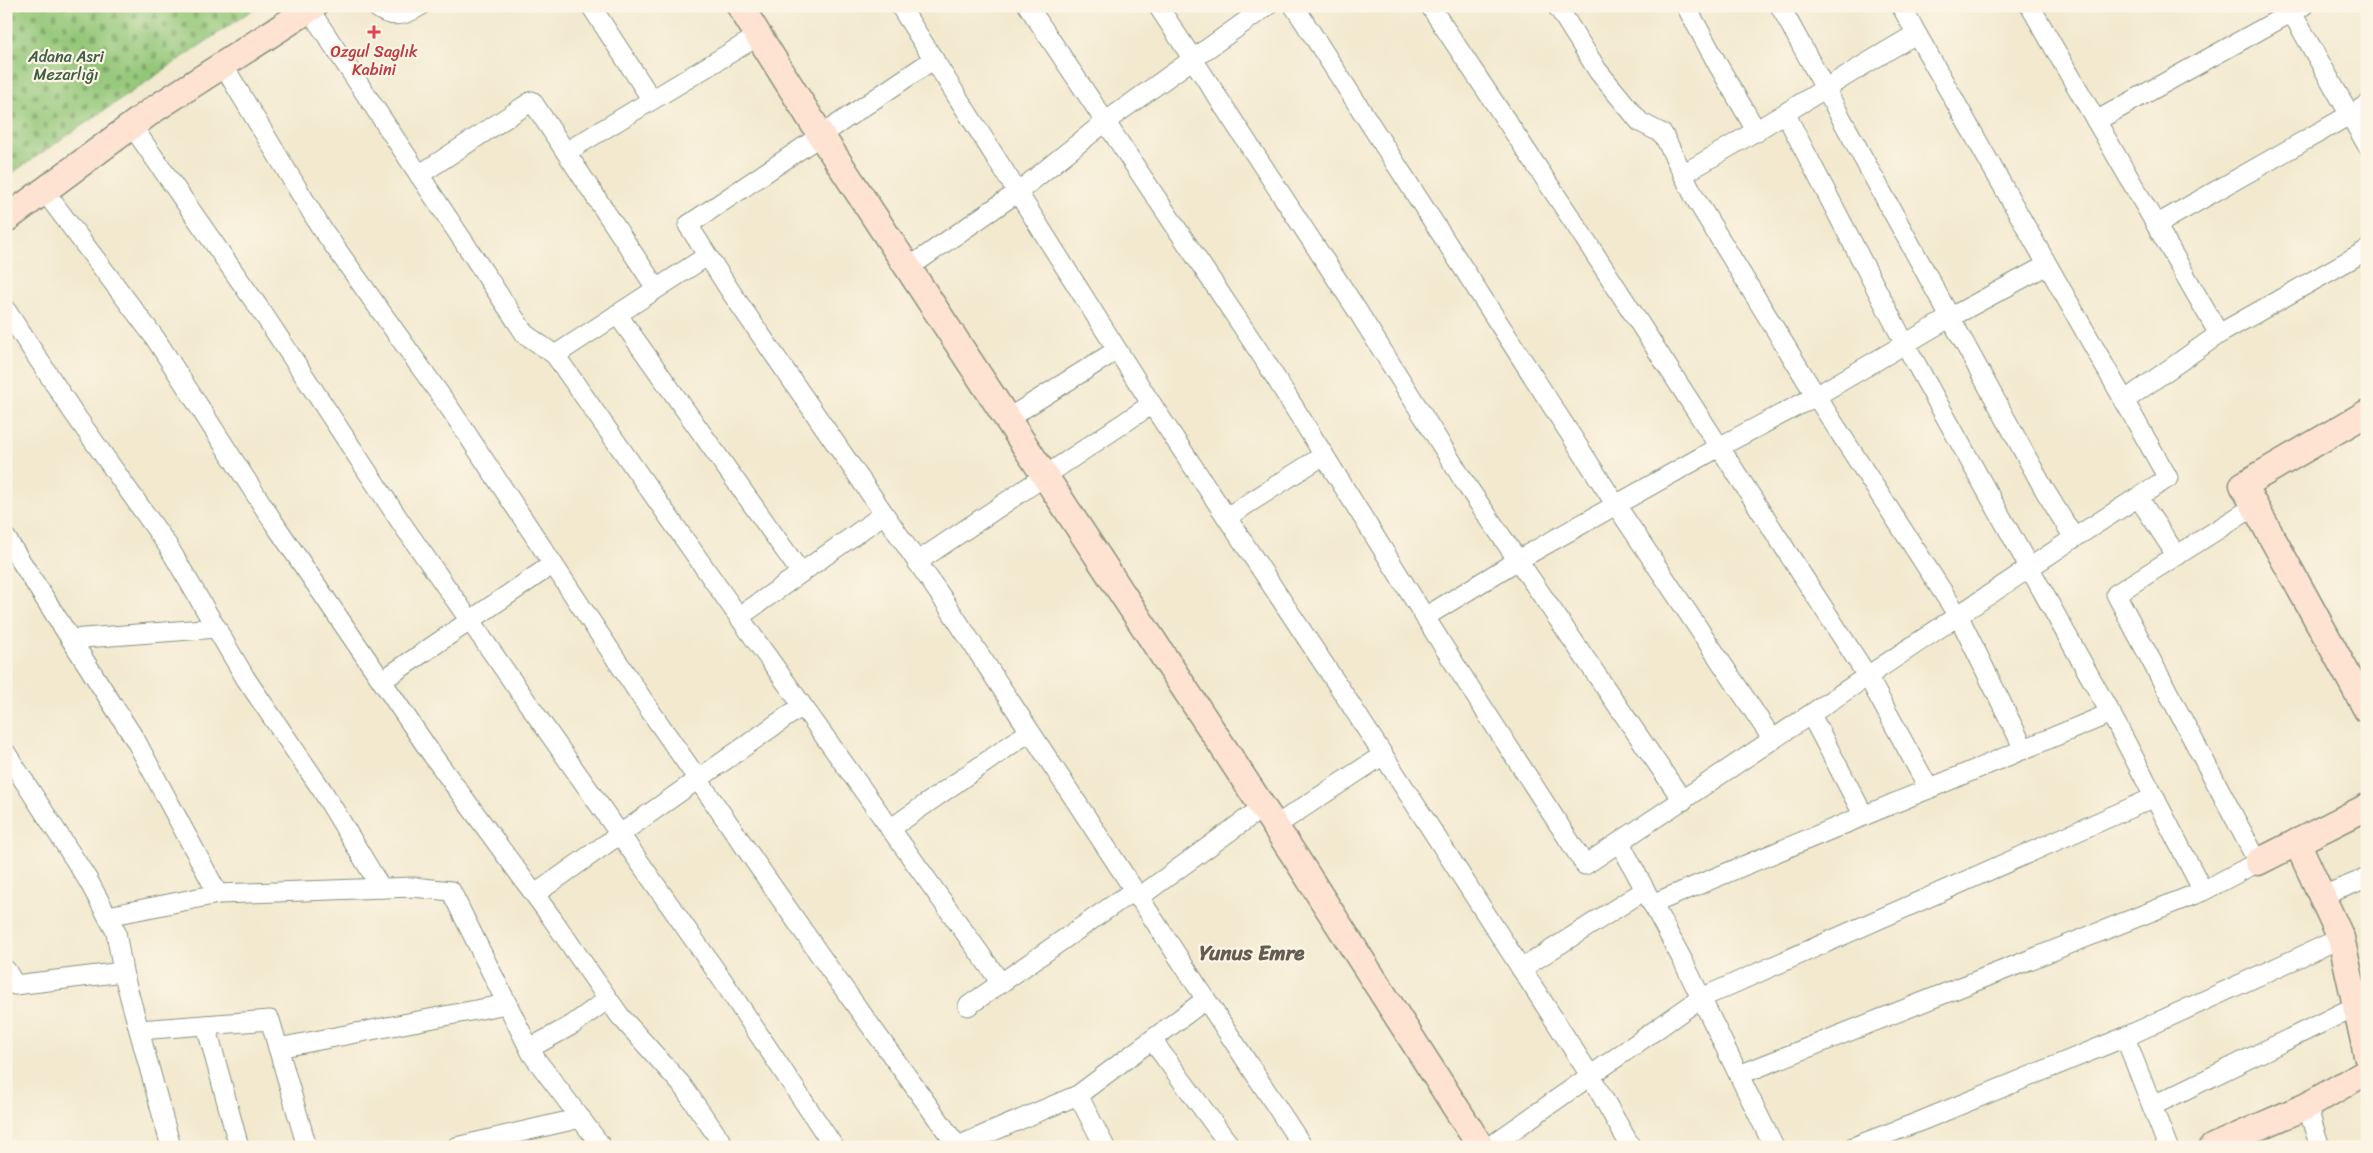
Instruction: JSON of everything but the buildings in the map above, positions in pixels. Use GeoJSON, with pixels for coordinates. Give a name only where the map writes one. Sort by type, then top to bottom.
{"type":"FeatureCollection","features":[{"type":"Feature","properties":{"kind":"main road"},"geometry":{"type":"LineString","coordinates":[[740,6],[822,137],[1269,816],[1481,1147]]}},
{"type":"Feature","properties":{"kind":"main road"},"geometry":{"type":"LineString","coordinates":[[6,219],[132,126],[312,8]]}},
{"type":"Feature","properties":{"kind":"main road"},"geometry":{"type":"LineString","coordinates":[[2367,413],[2243,485],[2367,710]]}},
{"type":"Feature","properties":{"kind":"main road"},"geometry":{"type":"LineString","coordinates":[[2258,862],[2367,807]]}},
{"type":"Feature","properties":{"kind":"main road"},"geometry":{"type":"LineString","coordinates":[[2297,842],[2341,938],[2367,1055]]}},
{"type":"Feature","properties":{"kind":"main road"},"geometry":{"type":"LineString","coordinates":[[2213,1147],[2238,1142],[2307,1106],[2367,1071]]}},
{"type":"Feature","properties":{"kind":"street"},"geometry":{"type":"LineString","coordinates":[[375,6],[382,12],[398,15],[412,12],[420,6]]}},
{"type":"Feature","properties":{"kind":"street"},"geometry":{"type":"LineString","coordinates":[[591,6],[652,100]]}},
{"type":"Feature","properties":{"kind":"street"},"geometry":{"type":"LineString","coordinates":[[900,6],[1117,350],[1521,968],[1590,1076],[1631,1147]]}},
{"type":"Feature","properties":{"kind":"street"},"geometry":{"type":"LineString","coordinates":[[1028,6],[1262,356],[1425,617],[1585,866],[1959,617],[2074,538],[2168,478],[1901,6]]}},
{"type":"Feature","properties":{"kind":"street"},"geometry":{"type":"LineString","coordinates":[[1158,6],[1355,308],[1467,486],[1683,801]]}},
{"type":"Feature","properties":{"kind":"street"},"geometry":{"type":"LineString","coordinates":[[908,268],[1018,192],[1105,122],[1267,6]]}},
{"type":"Feature","properties":{"kind":"street"},"geometry":{"type":"LineString","coordinates":[[1294,6],[1616,505],[1773,740]]}},
{"type":"Feature","properties":{"kind":"street"},"geometry":{"type":"LineString","coordinates":[[1430,6],[1585,239],[1868,677],[1929,789]]}},
{"type":"Feature","properties":{"kind":"street"},"geometry":{"type":"LineString","coordinates":[[1557,6],[1598,71],[1640,122],[1663,134],[1695,198],[1816,396],[1959,617],[2024,750]]}},
{"type":"Feature","properties":{"kind":"street"},"geometry":{"type":"LineString","coordinates":[[1686,6],[1758,132]]}},
{"type":"Feature","properties":{"kind":"street"},"geometry":{"type":"LineString","coordinates":[[1780,6],[2044,489],[2074,538]]}},
{"type":"Feature","properties":{"kind":"street"},"geometry":{"type":"LineString","coordinates":[[312,8],[419,175],[525,334],[555,355],[738,617],[1001,983]]}},
{"type":"Feature","properties":{"kind":"street"},"geometry":{"type":"LineString","coordinates":[[2096,121],[2294,8],[2367,145]]}},
{"type":"Feature","properties":{"kind":"street"},"geometry":{"type":"LineString","coordinates":[[2038,9],[2096,121],[2219,334]]}},
{"type":"Feature","properties":{"kind":"street"},"geometry":{"type":"LineString","coordinates":[[1683,174],[1758,132],[1825,87],[1916,34]]}},
{"type":"Feature","properties":{"kind":"street"},"geometry":{"type":"LineString","coordinates":[[566,152],[758,36]]}},
{"type":"Feature","properties":{"kind":"street"},"geometry":{"type":"LineString","coordinates":[[934,60],[688,226],[917,562],[1303,1147]]}},
{"type":"Feature","properties":{"kind":"street"},"geometry":{"type":"LineString","coordinates":[[223,65],[320,226],[451,410],[649,709],[831,971],[958,1147],[1078,1095],[1205,1000]]}},
{"type":"Feature","properties":{"kind":"street"},"geometry":{"type":"LineString","coordinates":[[419,175],[532,101],[656,288]]}},
{"type":"Feature","properties":{"kind":"street"},"geometry":{"type":"LineString","coordinates":[[2156,225],[2367,105]]}},
{"type":"Feature","properties":{"kind":"street"},"geometry":{"type":"LineString","coordinates":[[1785,113],[1905,344],[2110,713],[2203,891]]}},
{"type":"Feature","properties":{"kind":"street"},"geometry":{"type":"LineString","coordinates":[[132,126],[266,318],[402,524],[724,981],[834,1147]]}},
{"type":"Feature","properties":{"kind":"street"},"geometry":{"type":"LineString","coordinates":[[45,192],[155,338],[274,523],[383,680],[433,756],[535,894],[620,1016],[681,1084],[725,1147]]}},
{"type":"Feature","properties":{"kind":"street"},"geometry":{"type":"LineString","coordinates":[[2124,401],[2219,334],[2367,250]]}},
{"type":"Feature","properties":{"kind":"street"},"geometry":{"type":"LineString","coordinates":[[555,355],[707,256]]}},
{"type":"Feature","properties":{"kind":"street"},"geometry":{"type":"LineString","coordinates":[[1425,617],[1518,560],[1719,447],[1816,396],[1951,317],[2047,265]]}},
{"type":"Feature","properties":{"kind":"street"},"geometry":{"type":"LineString","coordinates":[[6,310],[73,412],[168,546],[246,679],[322,790],[381,888]]}},
{"type":"Feature","properties":{"kind":"street"},"geometry":{"type":"LineString","coordinates":[[617,314],[801,573]]}},
{"type":"Feature","properties":{"kind":"street"},"geometry":{"type":"LineString","coordinates":[[1007,419],[1117,350]]}},
{"type":"Feature","properties":{"kind":"street"},"geometry":{"type":"LineString","coordinates":[[917,562],[1152,404]]}},
{"type":"Feature","properties":{"kind":"street"},"geometry":{"type":"LineString","coordinates":[[1227,517],[1324,455]]}},
{"type":"Feature","properties":{"kind":"street"},"geometry":{"type":"LineString","coordinates":[[2138,498],[2177,556]]}},
{"type":"Feature","properties":{"kind":"street"},"geometry":{"type":"LineString","coordinates":[[1739,1075],[2203,891],[2258,862],[2116,594],[2255,506]]}},
{"type":"Feature","properties":{"kind":"street"},"geometry":{"type":"LineString","coordinates":[[738,617],[884,514]]}},
{"type":"Feature","properties":{"kind":"street"},"geometry":{"type":"LineString","coordinates":[[6,538],[136,741],[218,894]]}},
{"type":"Feature","properties":{"kind":"street"},"geometry":{"type":"LineString","coordinates":[[383,680],[553,564]]}},
{"type":"Feature","properties":{"kind":"street"},"geometry":{"type":"LineString","coordinates":[[71,639],[216,628]]}},
{"type":"Feature","properties":{"kind":"street"},"geometry":{"type":"LineString","coordinates":[[535,894],[620,836],[802,706]]}},
{"type":"Feature","properties":{"kind":"street"},"geometry":{"type":"LineString","coordinates":[[1521,968],[1649,897],[1864,816],[2110,713]]}},
{"type":"Feature","properties":{"kind":"street"},"geometry":{"type":"LineString","coordinates":[[1811,715],[1864,816]]}},
{"type":"Feature","properties":{"kind":"street"},"geometry":{"type":"LineString","coordinates":[[890,829],[1029,732]]}},
{"type":"Feature","properties":{"kind":"street"},"geometry":{"type":"LineString","coordinates":[[6,753],[88,880],[116,932],[123,972],[171,1147]]}},
{"type":"Feature","properties":{"kind":"street"},"geometry":{"type":"LineString","coordinates":[[968,1006],[1135,894],[1269,816],[1383,755]]}},
{"type":"Feature","properties":{"kind":"street"},"geometry":{"type":"LineString","coordinates":[[1489,1147],[1701,998],[2154,797]]}},
{"type":"Feature","properties":{"kind":"street"},"geometry":{"type":"LineString","coordinates":[[1620,843],[1701,998],[1774,1147]]}},
{"type":"Feature","properties":{"kind":"street"},"geometry":{"type":"LineString","coordinates":[[2322,896],[2367,878]]}},
{"type":"Feature","properties":{"kind":"street"},"geometry":{"type":"LineString","coordinates":[[108,916],[218,894],[381,888],[451,891],[530,1048],[602,1147]]}},
{"type":"Feature","properties":{"kind":"street"},"geometry":{"type":"LineString","coordinates":[[1861,1145],[2125,1037],[2341,938]]}},
{"type":"Feature","properties":{"kind":"street"},"geometry":{"type":"LineString","coordinates":[[6,970],[15,985],[123,972]]}},
{"type":"Feature","properties":{"kind":"street"},"geometry":{"type":"LineString","coordinates":[[530,1048],[572,1025],[608,998]]}},
{"type":"Feature","properties":{"kind":"street"},"geometry":{"type":"LineString","coordinates":[[278,1048],[508,1004]]}},
{"type":"Feature","properties":{"kind":"street"},"geometry":{"type":"LineString","coordinates":[[2152,1106],[2356,1006]]}},
{"type":"Feature","properties":{"kind":"street"},"geometry":{"type":"LineString","coordinates":[[139,1030],[270,1020],[307,1147]]}},
{"type":"Feature","properties":{"kind":"street"},"geometry":{"type":"LineString","coordinates":[[206,1025],[240,1147]]}},
{"type":"Feature","properties":{"kind":"street"},"geometry":{"type":"LineString","coordinates":[[2125,1037],[2168,1147]]}},
{"type":"Feature","properties":{"kind":"street"},"geometry":{"type":"LineString","coordinates":[[1152,1040],[1231,1147]]}},
{"type":"Feature","properties":{"kind":"street"},"geometry":{"type":"LineString","coordinates":[[1078,1095],[1105,1147]]}},
{"type":"Feature","properties":{"kind":"street"},"geometry":{"type":"LineString","coordinates":[[2307,1106],[2320,1147]]}},
{"type":"Feature","properties":{"kind":"street"},"geometry":{"type":"LineString","coordinates":[[456,1147],[581,1118]]}},
{"type":"Feature","properties":{"kind":"green space","name":"Adana Asri Mezarlığı"},"geometry":{"type":"Polygon","coordinates":[[[6,6],[258,6],[6,177],[6,6]]]}},
{"type":"Feature","properties":{"kind":"place","name":"Ozgul Saglık Kabini"},"geometry":{"type":"Point","coordinates":[374,32]}},
{"type":"Feature","properties":{"kind":"district","name":"Yunus Emre"},"geometry":{"type":"Point","coordinates":[1252,953]}}]}
